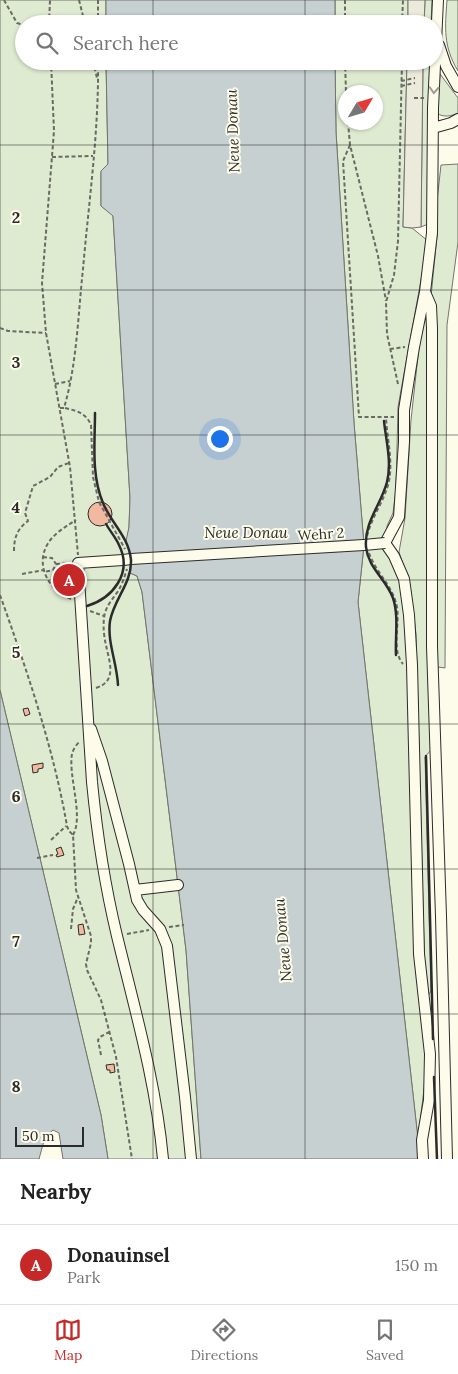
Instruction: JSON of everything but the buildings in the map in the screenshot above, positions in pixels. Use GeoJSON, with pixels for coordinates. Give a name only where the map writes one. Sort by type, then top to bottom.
{"type":"FeatureCollection","features":[{"type":"Feature","properties":{"kind":"street"},"geometry":{"type":"LineString","coordinates":[[438,0],[438,15]]}},
{"type":"Feature","properties":{"kind":"street"},"geometry":{"type":"LineString","coordinates":[[443,56],[446,66],[458,86]]}},
{"type":"Feature","properties":{"kind":"street"},"geometry":{"type":"LineString","coordinates":[[423,1159],[422,1140],[429,1100],[430,1054],[419,954],[412,657],[404,579],[394,556],[385,543],[399,517],[404,410],[425,292],[432,233],[436,70]]}},
{"type":"Feature","properties":{"kind":"street"},"geometry":{"type":"LineString","coordinates":[[433,128],[451,124],[458,119]]}},
{"type":"Feature","properties":{"kind":"street"},"geometry":{"type":"LineString","coordinates":[[425,292],[431,306],[432,328],[432,646],[447,1159]]}},
{"type":"Feature","properties":{"kind":"street","name":"Wehr 2"},"geometry":{"type":"LineString","coordinates":[[78,563],[385,543]]}},
{"type":"Feature","properties":{"kind":"street"},"geometry":{"type":"LineString","coordinates":[[78,563],[92,782],[103,864],[117,936],[141,1026],[151,1074],[163,1159]]}},
{"type":"Feature","properties":{"kind":"street"},"geometry":{"type":"LineString","coordinates":[[88,728],[93,731],[102,761],[129,864],[136,900],[160,929],[167,946],[185,1097],[190,1159]]}},
{"type":"Feature","properties":{"kind":"street"},"geometry":{"type":"LineString","coordinates":[[134,890],[178,885]]}},
{"type":"Feature","properties":{"kind":"path"},"geometry":{"type":"LineString","coordinates":[[4,0],[15,21]]}},
{"type":"Feature","properties":{"kind":"path"},"geometry":{"type":"LineString","coordinates":[[49,15],[50,0]]}},
{"type":"Feature","properties":{"kind":"path"},"geometry":{"type":"LineString","coordinates":[[79,0],[83,15]]}},
{"type":"Feature","properties":{"kind":"path"},"geometry":{"type":"LineString","coordinates":[[98,0],[98,15]]}},
{"type":"Feature","properties":{"kind":"path"},"geometry":{"type":"LineString","coordinates":[[345,0],[345,15]]}},
{"type":"Feature","properties":{"kind":"path"},"geometry":{"type":"LineString","coordinates":[[402,15],[403,0]]}},
{"type":"Feature","properties":{"kind":"path"},"geometry":{"type":"LineString","coordinates":[[51,70],[54,130],[42,283],[46,333],[69,463],[76,520],[78,563]]}},
{"type":"Feature","properties":{"kind":"path"},"geometry":{"type":"LineString","coordinates":[[95,70],[99,84]]}},
{"type":"Feature","properties":{"kind":"path"},"geometry":{"type":"LineString","coordinates":[[64,408],[70,381],[94,156],[98,70]]}},
{"type":"Feature","properties":{"kind":"path"},"geometry":{"type":"LineString","coordinates":[[346,70],[346,85]]}},
{"type":"Feature","properties":{"kind":"path"},"geometry":{"type":"LineString","coordinates":[[386,302],[394,275],[398,241],[402,70]]}},
{"type":"Feature","properties":{"kind":"path"},"geometry":{"type":"LineString","coordinates":[[401,81],[415,78]]}},
{"type":"Feature","properties":{"kind":"path"},"geometry":{"type":"LineString","coordinates":[[401,86],[415,83]]}},
{"type":"Feature","properties":{"kind":"path"},"geometry":{"type":"LineString","coordinates":[[414,98],[420,98]]}},
{"type":"Feature","properties":{"kind":"path"},"geometry":{"type":"LineString","coordinates":[[349,130],[350,146],[378,256],[386,302],[387,334],[398,384]]}},
{"type":"Feature","properties":{"kind":"path"},"geometry":{"type":"LineString","coordinates":[[350,146],[343,160],[359,417],[383,417]]}},
{"type":"Feature","properties":{"kind":"path"},"geometry":{"type":"LineString","coordinates":[[52,157],[94,156]]}},
{"type":"Feature","properties":{"kind":"path"},"geometry":{"type":"LineString","coordinates":[[0,328],[8,331],[46,333]]}},
{"type":"Feature","properties":{"kind":"path"},"geometry":{"type":"LineString","coordinates":[[390,349],[414,346]]}},
{"type":"Feature","properties":{"kind":"path"},"geometry":{"type":"LineString","coordinates":[[55,384],[70,381]]}},
{"type":"Feature","properties":{"kind":"path"},"geometry":{"type":"LineString","coordinates":[[60,408],[78,412],[89,419],[92,439]]}},
{"type":"Feature","properties":{"kind":"path"},"geometry":{"type":"LineString","coordinates":[[14,551],[14,541],[20,527],[28,522],[25,513],[33,486],[50,477],[58,467],[69,463]]}},
{"type":"Feature","properties":{"kind":"path"},"geometry":{"type":"LineString","coordinates":[[76,520],[53,537],[47,545],[43,558],[44,571],[53,587],[68,598],[80,601]]}},
{"type":"Feature","properties":{"kind":"path"},"geometry":{"type":"LineString","coordinates":[[43,558],[52,558],[56,564]]}},
{"type":"Feature","properties":{"kind":"path"},"geometry":{"type":"LineString","coordinates":[[56,564],[66,563]]}},
{"type":"Feature","properties":{"kind":"path"},"geometry":{"type":"LineString","coordinates":[[22,574],[53,570],[56,564]]}},
{"type":"Feature","properties":{"kind":"path"},"geometry":{"type":"LineString","coordinates":[[0,595],[44,726],[67,826],[73,835]]}},
{"type":"Feature","properties":{"kind":"path"},"geometry":{"type":"LineString","coordinates":[[96,613],[104,616]]}},
{"type":"Feature","properties":{"kind":"path"},"geometry":{"type":"LineString","coordinates":[[87,689],[101,687],[110,676]]}},
{"type":"Feature","properties":{"kind":"path"},"geometry":{"type":"LineString","coordinates":[[82,739],[71,755],[76,807],[76,829],[73,835],[78,897],[91,936],[86,964],[87,970],[101,1000],[109,1032],[121,1084],[132,1159]]}},
{"type":"Feature","properties":{"kind":"path"},"geometry":{"type":"LineString","coordinates":[[51,840],[67,826]]}},
{"type":"Feature","properties":{"kind":"path"},"geometry":{"type":"LineString","coordinates":[[38,858],[53,854]]}},
{"type":"Feature","properties":{"kind":"path"},"geometry":{"type":"LineString","coordinates":[[71,929],[78,897]]}},
{"type":"Feature","properties":{"kind":"path"},"geometry":{"type":"LineString","coordinates":[[169,927],[184,925]]}},
{"type":"Feature","properties":{"kind":"path"},"geometry":{"type":"LineString","coordinates":[[131,933],[153,929]]}},
{"type":"Feature","properties":{"kind":"path"},"geometry":{"type":"LineString","coordinates":[[101,1055],[98,1040],[109,1032]]}},
{"type":"Feature","properties":{"kind":"green space"},"geometry":{"type":"Polygon","coordinates":[[[0,0],[106,0],[106,15],[15,15],[15,70],[106,70],[108,164],[101,172],[101,206],[113,215],[130,498],[127,541],[131,559],[130,573],[137,576],[142,592],[186,950],[201,1159],[108,1159],[101,1115],[0,690],[0,0]]]}},
{"type":"Feature","properties":{"kind":"green space"},"geometry":{"type":"Polygon","coordinates":[[[335,0],[408,0],[408,15],[335,15],[335,0]]]}},
{"type":"Feature","properties":{"kind":"green space"},"geometry":{"type":"Polygon","coordinates":[[[425,0],[432,0],[431,15],[424,15],[425,0]]]}},
{"type":"Feature","properties":{"kind":"green space"},"geometry":{"type":"Polygon","coordinates":[[[447,0],[458,0],[458,71],[447,45],[447,0]]]}},
{"type":"Feature","properties":{"kind":"green space"},"geometry":{"type":"Polygon","coordinates":[[[335,70],[407,70],[403,227],[412,228],[428,241],[398,407],[396,489],[393,513],[387,526],[389,556],[397,571],[403,593],[409,660],[427,1064],[418,1139],[358,602],[364,545],[354,423],[336,132],[335,70]]]}},
{"type":"Feature","properties":{"kind":"green space"},"geometry":{"type":"Polygon","coordinates":[[[423,70],[431,70],[428,224],[421,227],[423,70]]]}},
{"type":"Feature","properties":{"kind":"green space"},"geometry":{"type":"Polygon","coordinates":[[[440,74],[458,98],[458,113],[450,116],[437,113],[440,74]]]}},
{"type":"Feature","properties":{"kind":"green space"},"geometry":{"type":"Polygon","coordinates":[[[458,164],[458,242],[447,325],[445,668],[431,666],[431,750],[425,757],[431,991],[428,996],[425,985],[416,634],[410,585],[399,552],[405,518],[411,420],[420,338],[424,320],[429,317],[437,236],[437,201],[441,165],[458,164]]]}},
{"type":"Feature","properties":{"kind":"shaded area"},"geometry":{"type":"Polygon","coordinates":[[[408,0],[425,0],[424,15],[408,15],[408,0]]]}},
{"type":"Feature","properties":{"kind":"shaded area"},"geometry":{"type":"Polygon","coordinates":[[[407,70],[423,70],[421,227],[403,227],[407,70]]]}},
{"type":"Feature","properties":{"kind":"water"},"geometry":{"type":"Polygon","coordinates":[[[106,0],[335,0],[335,15],[106,15],[106,0]]]}},
{"type":"Feature","properties":{"kind":"water","name":"Neue Donau"},"geometry":{"type":"Polygon","coordinates":[[[106,70],[335,70],[336,132],[354,423],[364,545],[358,602],[419,1159],[201,1159],[186,950],[142,592],[137,576],[130,573],[131,559],[126,541],[129,527],[130,498],[113,216],[101,206],[101,171],[108,164],[106,70]]]}},
{"type":"Feature","properties":{"kind":"water"},"geometry":{"type":"Polygon","coordinates":[[[0,690],[101,1115],[108,1159],[63,1159],[59,1133],[53,1130],[45,1137],[39,1159],[0,1159],[0,690]]]}},
{"type":"Feature","properties":{"kind":"wall"},"geometry":{"type":"LineString","coordinates":[[95,413],[94,458],[99,492],[106,510],[127,544],[131,560],[129,576],[115,605],[109,629],[118,685]]}},
{"type":"Feature","properties":{"kind":"wall"},"geometry":{"type":"LineString","coordinates":[[384,421],[389,459],[387,482],[370,522],[366,547],[370,561],[390,591],[395,605],[396,655]]}},
{"type":"Feature","properties":{"kind":"wall"},"geometry":{"type":"LineString","coordinates":[[87,606],[105,597],[112,591],[122,574],[124,565],[123,555],[118,542],[106,524]]}},
{"type":"Feature","properties":{"kind":"wall"},"geometry":{"type":"LineString","coordinates":[[426,756],[433,1039]]}},
{"type":"Feature","properties":{"kind":"wall"},"geometry":{"type":"LineString","coordinates":[[434,1077],[437,1159]]}},
{"type":"Feature","properties":{"kind":"place","name":"Donauinsel"},"geometry":{"type":"Point","coordinates":[69,580]}}]}
